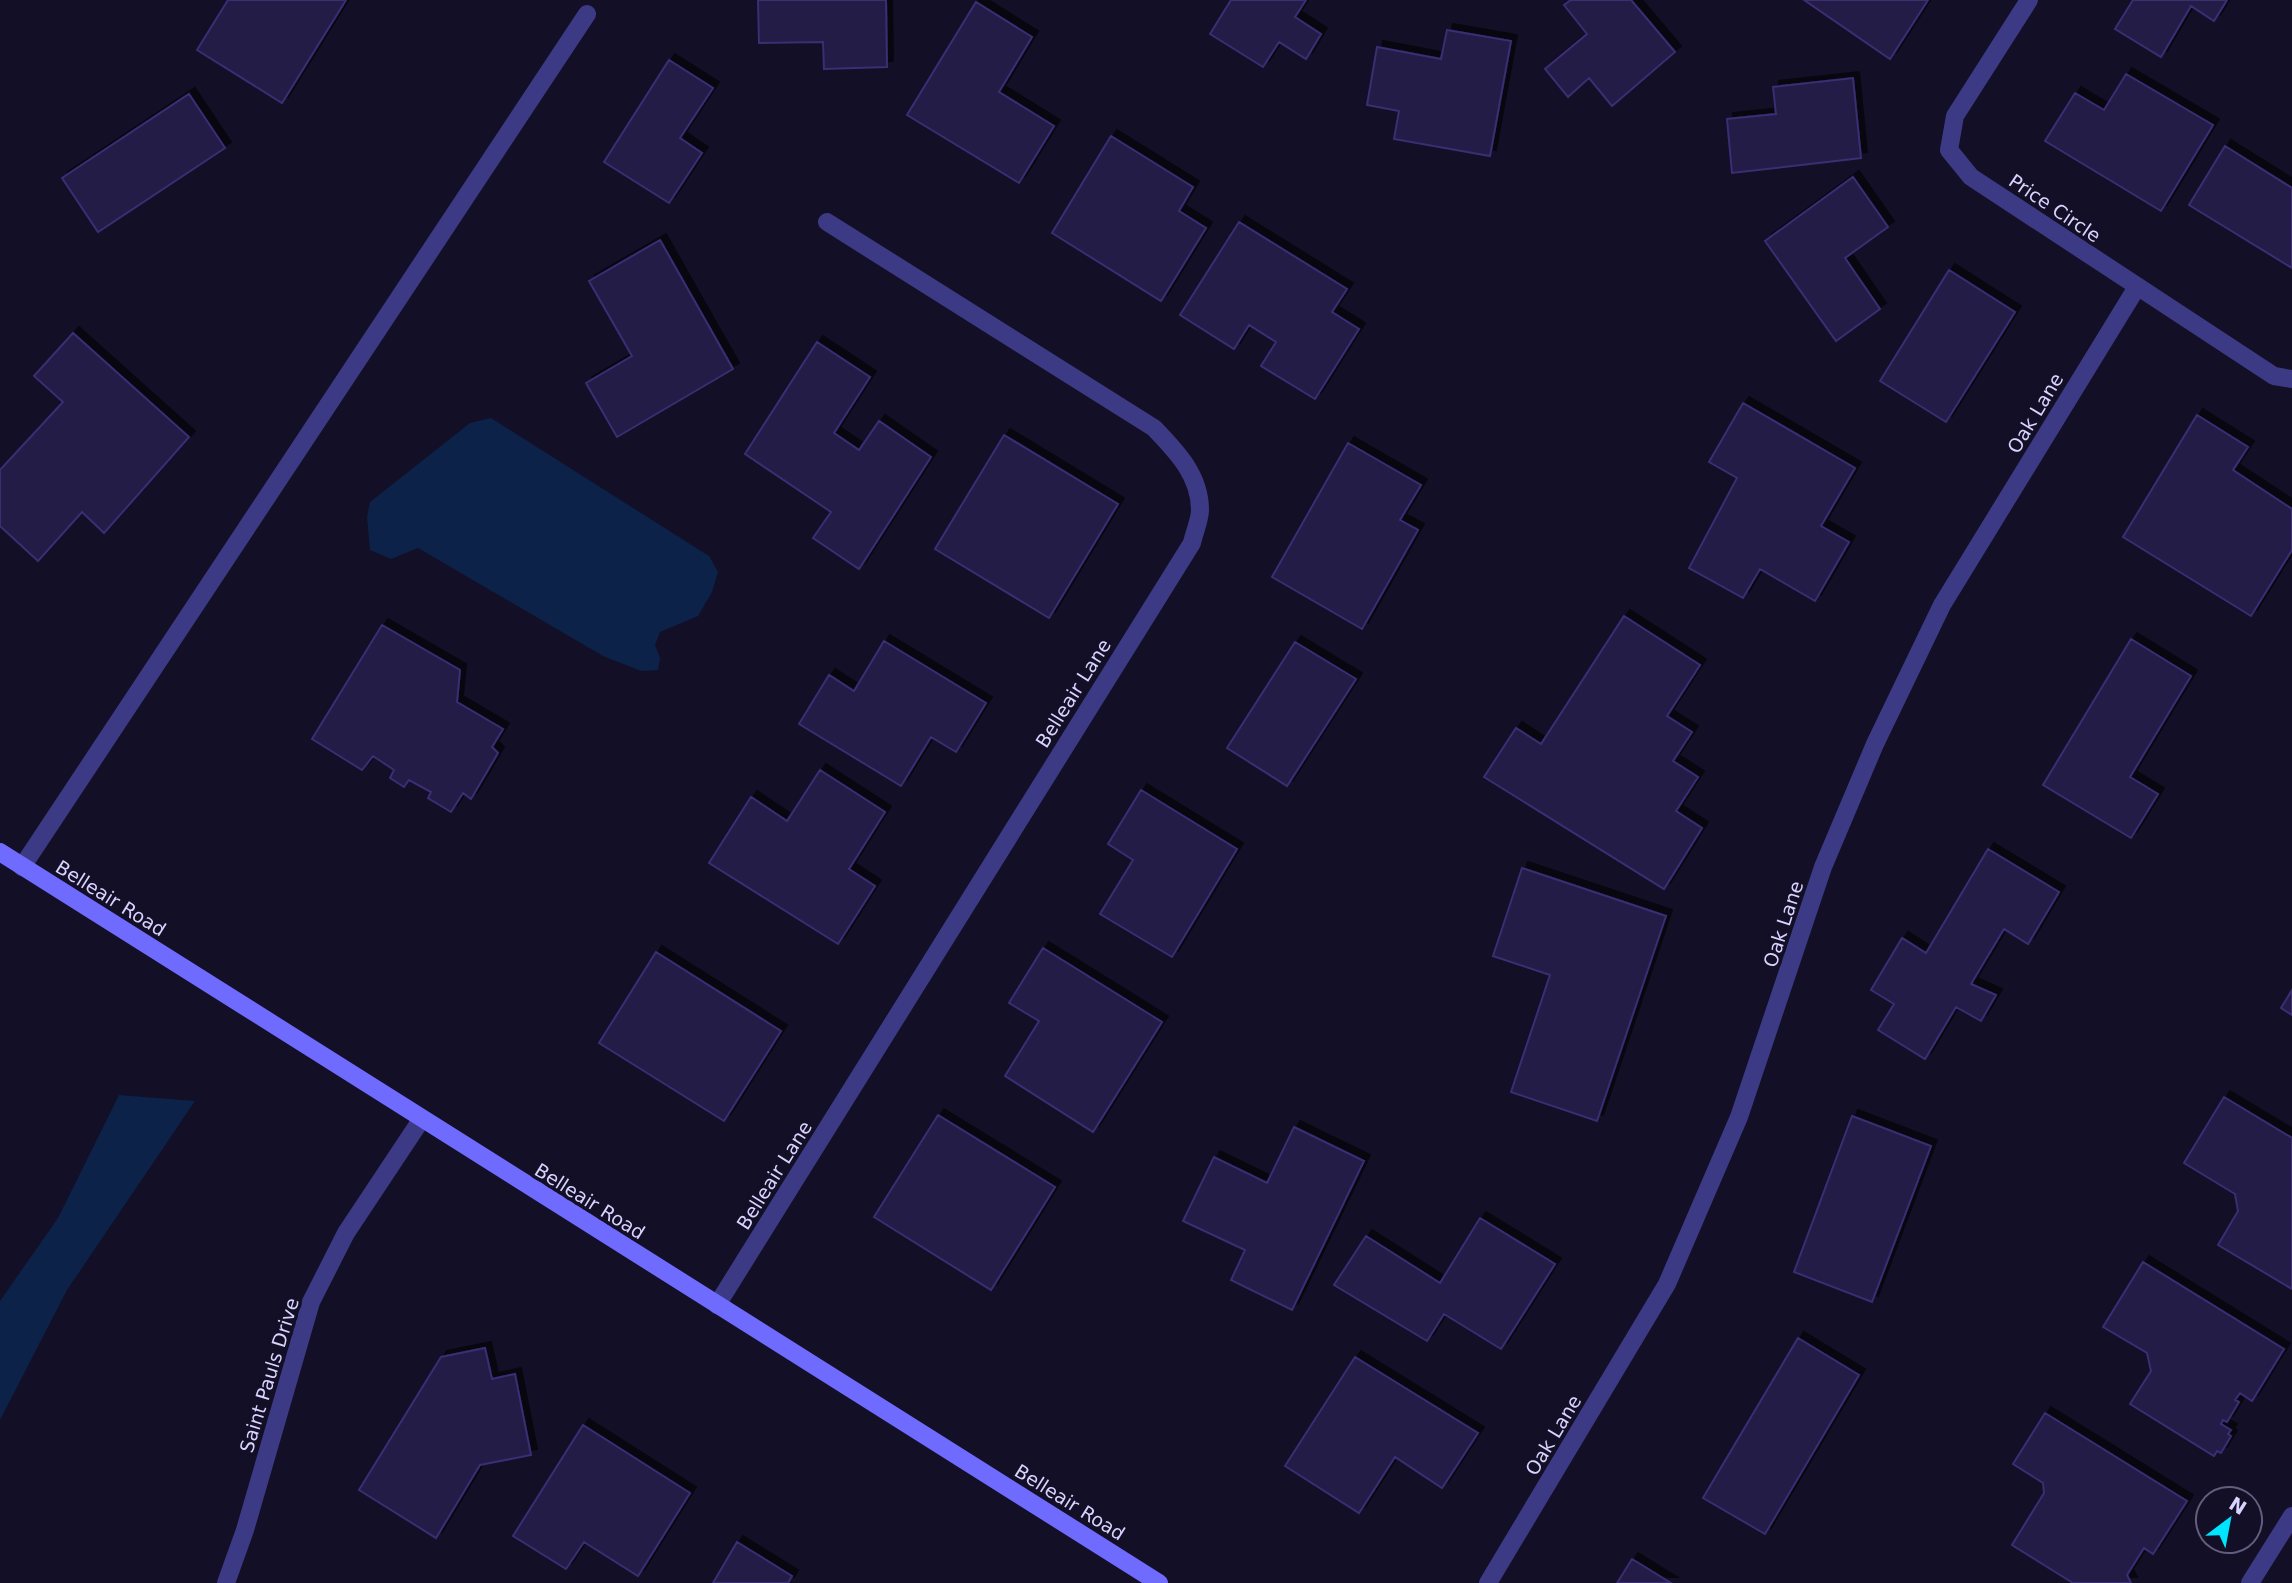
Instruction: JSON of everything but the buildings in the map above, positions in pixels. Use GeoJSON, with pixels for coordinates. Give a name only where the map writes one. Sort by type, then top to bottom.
{"type":"FeatureCollection","features":[{"type":"Feature","properties":{"kind":"main road","name":"Belleair Road"},"geometry":{"type":"LineString","coordinates":[[0,852],[1159,1583]]}},
{"type":"Feature","properties":{"kind":"street","name":"Price Circle"},"geometry":{"type":"LineString","coordinates":[[2029,0],[1955,116],[1949,150],[1971,177],[2274,376],[2292,379]]}},
{"type":"Feature","properties":{"kind":"street"},"geometry":{"type":"LineString","coordinates":[[22,867],[587,14]]}},
{"type":"Feature","properties":{"kind":"street","name":"Belleair Lane"},"geometry":{"type":"LineString","coordinates":[[717,1305],[1192,543],[1201,511],[1195,484],[1182,457],[1154,428],[827,222]]}},
{"type":"Feature","properties":{"kind":"street","name":"Oak Lane"},"geometry":{"type":"LineString","coordinates":[[1488,1583],[1667,1284],[1739,1117],[1824,867],[1875,744],[1942,605],[2137,287]]}},
{"type":"Feature","properties":{"kind":"street","name":"Saint Pauls Drive"},"geometry":{"type":"LineString","coordinates":[[226,1583],[245,1530],[311,1302],[346,1233],[421,1120]]}},
{"type":"Feature","properties":{"kind":"street"},"geometry":{"type":"LineString","coordinates":[[2250,1583],[2292,1516]]}},
{"type":"Feature","properties":{"kind":"water"},"geometry":{"type":"Polygon","coordinates":[[[491,418],[709,556],[718,572],[712,592],[698,616],[660,632],[655,645],[660,658],[658,670],[641,671],[603,656],[418,548],[391,559],[370,550],[367,517],[370,502],[470,423],[491,418]]]}},
{"type":"Feature","properties":{"kind":"water"},"geometry":{"type":"Polygon","coordinates":[[[119,1095],[195,1101],[67,1290],[0,1420],[0,1301],[58,1218],[119,1095]]]}}]}
